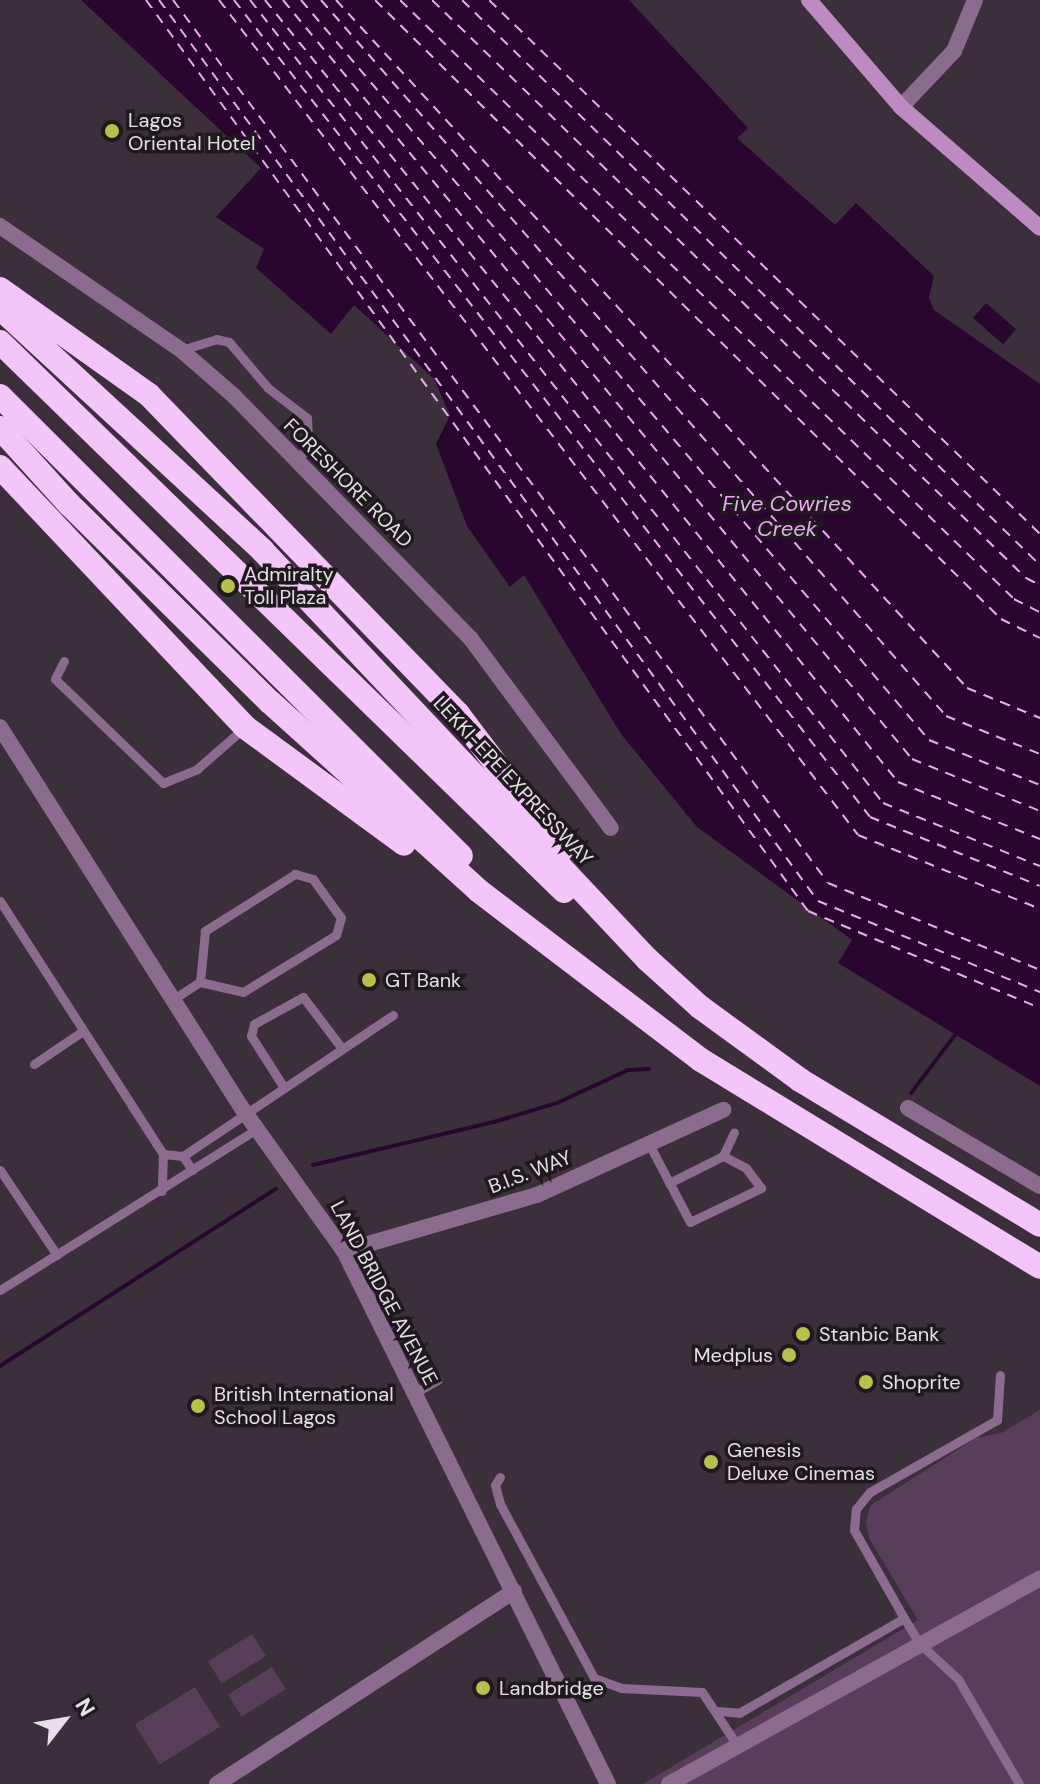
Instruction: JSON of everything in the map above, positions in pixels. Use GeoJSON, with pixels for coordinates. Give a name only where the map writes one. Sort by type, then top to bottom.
{"type":"FeatureCollection","features":[{"type":"Feature","properties":{"kind":"highway"},"geometry":{"type":"LineString","coordinates":[[0,289],[149,395],[458,714],[647,959]]}},
{"type":"Feature","properties":{"kind":"highway","name":"LEKKI-EPE EXPRESSWAY"},"geometry":{"type":"LineString","coordinates":[[0,308],[262,550],[647,959],[770,1060],[1040,1225]]}},
{"type":"Feature","properties":{"kind":"highway"},"geometry":{"type":"LineString","coordinates":[[0,342],[536,868],[647,959]]}},
{"type":"Feature","properties":{"kind":"highway"},"geometry":{"type":"LineString","coordinates":[[0,396],[559,954]]}},
{"type":"Feature","properties":{"kind":"highway"},"geometry":{"type":"LineString","coordinates":[[0,428],[69,504],[270,702],[479,891],[559,954]]}},
{"type":"Feature","properties":{"kind":"highway"},"geometry":{"type":"LineString","coordinates":[[0,467],[245,727],[768,1105],[1040,1267]]}},
{"type":"Feature","properties":{"kind":"highway"},"geometry":{"type":"LineString","coordinates":[[404,799],[407,770],[431,765]]}},
{"type":"Feature","properties":{"kind":"street"},"geometry":{"type":"LineString","coordinates":[[809,0],[901,107],[1040,228]]}},
{"type":"Feature","properties":{"kind":"street"},"geometry":{"type":"LineString","coordinates":[[901,107],[954,51],[975,0]]}},
{"type":"Feature","properties":{"kind":"street","name":"FORESHORE ROAD"},"geometry":{"type":"LineString","coordinates":[[0,226],[181,350],[299,462],[471,639],[611,828]]}},
{"type":"Feature","properties":{"kind":"street","name":"LAND BRIDGE AVENUE"},"geometry":{"type":"LineString","coordinates":[[0,727],[244,1111],[344,1251],[608,1784]]}},
{"type":"Feature","properties":{"kind":"street"},"geometry":{"type":"LineString","coordinates":[[908,1108],[1040,1186]]}},
{"type":"Feature","properties":{"kind":"street","name":"B.I.S. WAY"},"geometry":{"type":"LineString","coordinates":[[344,1251],[537,1195],[723,1110]]}},
{"type":"Feature","properties":{"kind":"street"},"geometry":{"type":"LineString","coordinates":[[669,1784],[1040,1578]]}},
{"type":"Feature","properties":{"kind":"street"},"geometry":{"type":"LineString","coordinates":[[217,1784],[514,1591]]}},
{"type":"Feature","properties":{"kind":"lane"},"geometry":{"type":"LineString","coordinates":[[181,350],[216,339],[229,342],[268,388],[307,418],[308,439],[299,462]]}},
{"type":"Feature","properties":{"kind":"lane"},"geometry":{"type":"LineString","coordinates":[[64,661],[55,679],[163,783],[197,769],[245,727]]}},
{"type":"Feature","properties":{"kind":"lane"},"geometry":{"type":"LineString","coordinates":[[172,1000],[200,982],[243,992],[336,935],[341,918],[313,879],[295,874],[205,931],[200,982]]}},
{"type":"Feature","properties":{"kind":"lane"},"geometry":{"type":"LineString","coordinates":[[0,901],[163,1154],[162,1191]]}},
{"type":"Feature","properties":{"kind":"lane"},"geometry":{"type":"LineString","coordinates":[[283,1086],[251,1036],[254,1024],[303,997],[341,1047]]}},
{"type":"Feature","properties":{"kind":"lane"},"geometry":{"type":"LineString","coordinates":[[163,1154],[183,1156],[244,1111],[393,1015]]}},
{"type":"Feature","properties":{"kind":"lane"},"geometry":{"type":"LineString","coordinates":[[34,1064],[83,1031]]}},
{"type":"Feature","properties":{"kind":"lane"},"geometry":{"type":"LineString","coordinates":[[0,1290],[257,1129]]}},
{"type":"Feature","properties":{"kind":"lane"},"geometry":{"type":"LineString","coordinates":[[669,1183],[723,1156],[734,1132]]}},
{"type":"Feature","properties":{"kind":"lane"},"geometry":{"type":"LineString","coordinates":[[649,1144],[690,1222],[761,1188],[746,1168],[723,1156]]}},
{"type":"Feature","properties":{"kind":"lane"},"geometry":{"type":"LineString","coordinates":[[183,1156],[192,1170]]}},
{"type":"Feature","properties":{"kind":"lane"},"geometry":{"type":"LineString","coordinates":[[0,1170],[57,1255]]}},
{"type":"Feature","properties":{"kind":"lane"},"geometry":{"type":"LineString","coordinates":[[1000,1375],[997,1420],[870,1492],[856,1509],[854,1530],[919,1643],[958,1679],[1019,1784]]}},
{"type":"Feature","properties":{"kind":"lane"},"geometry":{"type":"LineString","coordinates":[[416,1392],[438,1380]]}},
{"type":"Feature","properties":{"kind":"lane"},"geometry":{"type":"LineString","coordinates":[[500,1477],[495,1485],[500,1504],[594,1678],[621,1688],[702,1692],[718,1711],[737,1745]]}},
{"type":"Feature","properties":{"kind":"lane"},"geometry":{"type":"LineString","coordinates":[[718,1711],[739,1713],[904,1618]]}},
{"type":"Feature","properties":{"kind":"shaded area"},"geometry":{"type":"Polygon","coordinates":[[[1040,1410],[1040,1784],[643,1784],[918,1620],[869,1538],[866,1521],[871,1505],[976,1438],[1001,1433],[1040,1410]]]}},
{"type":"Feature","properties":{"kind":"shaded area"},"geometry":{"type":"Polygon","coordinates":[[[252,1634],[266,1656],[222,1684],[208,1662],[252,1634]]]}},
{"type":"Feature","properties":{"kind":"shaded area"},"geometry":{"type":"Polygon","coordinates":[[[272,1667],[286,1689],[242,1717],[228,1695],[272,1667]]]}},
{"type":"Feature","properties":{"kind":"shaded area"},"geometry":{"type":"Polygon","coordinates":[[[195,1687],[220,1727],[160,1764],[135,1725],[195,1687]]]}},
{"type":"Feature","properties":{"kind":"water","name":"Five Cowries Creek"},"geometry":{"type":"Polygon","coordinates":[[[81,0],[629,0],[748,128],[737,138],[835,225],[856,203],[934,276],[929,298],[934,310],[1040,384],[1040,1086],[838,963],[852,940],[697,827],[621,734],[524,575],[510,587],[467,526],[436,444],[450,415],[434,379],[354,305],[331,334],[256,268],[264,249],[216,217],[261,168],[81,0]]]}},
{"type":"Feature","properties":{"kind":"water"},"geometry":{"type":"Polygon","coordinates":[[[986,303],[1016,329],[1003,344],[973,318],[986,303]]]}},
{"type":"Feature","properties":{"kind":"waterway"},"geometry":{"type":"LineString","coordinates":[[911,1093],[955,1035]]}},
{"type":"Feature","properties":{"kind":"waterway"},"geometry":{"type":"LineString","coordinates":[[313,1165],[494,1122],[557,1103],[628,1070],[649,1069]]}},
{"type":"Feature","properties":{"kind":"waterway"},"geometry":{"type":"LineString","coordinates":[[0,1366],[276,1189]]}},
{"type":"Feature","properties":{"kind":"ferry route"},"geometry":{"type":"LineString","coordinates":[[146,0],[808,911],[1040,1008]]}},
{"type":"Feature","properties":{"kind":"ferry route"},"geometry":{"type":"LineString","coordinates":[[159,0],[818,901],[1040,992]]}},
{"type":"Feature","properties":{"kind":"ferry route"},"geometry":{"type":"LineString","coordinates":[[173,0],[828,883],[1040,970]]}},
{"type":"Feature","properties":{"kind":"ferry route"},"geometry":{"type":"LineString","coordinates":[[219,0],[858,835],[1040,909]]}},
{"type":"Feature","properties":{"kind":"ferry route"},"geometry":{"type":"LineString","coordinates":[[234,0],[870,817],[1040,886]]}},
{"type":"Feature","properties":{"kind":"ferry route"},"geometry":{"type":"LineString","coordinates":[[250,0],[883,803],[1040,866]]}},
{"type":"Feature","properties":{"kind":"ferry route"},"geometry":{"type":"LineString","coordinates":[[265,0],[898,782],[1040,839]]}},
{"type":"Feature","properties":{"kind":"ferry route"},"geometry":{"type":"LineString","coordinates":[[283,0],[912,759],[1040,811]]}},
{"type":"Feature","properties":{"kind":"ferry route"},"geometry":{"type":"LineString","coordinates":[[301,0],[929,740],[1040,785]]}},
{"type":"Feature","properties":{"kind":"ferry route"},"geometry":{"type":"LineString","coordinates":[[321,0],[946,716],[1040,754]]}},
{"type":"Feature","properties":{"kind":"ferry route"},"geometry":{"type":"LineString","coordinates":[[336,0],[967,688],[1040,718]]}},
{"type":"Feature","properties":{"kind":"ferry route"},"geometry":{"type":"LineString","coordinates":[[375,0],[1001,619],[1040,638]]}},
{"type":"Feature","properties":{"kind":"ferry route"},"geometry":{"type":"LineString","coordinates":[[400,0],[1014,599],[1040,612]]}},
{"type":"Feature","properties":{"kind":"ferry route"},"geometry":{"type":"LineString","coordinates":[[432,0],[1026,578],[1040,585]]}},
{"type":"Feature","properties":{"kind":"ferry route"},"geometry":{"type":"LineString","coordinates":[[462,0],[1040,565]]}},
{"type":"Feature","properties":{"kind":"ferry route"},"geometry":{"type":"LineString","coordinates":[[489,0],[1040,534]]}},
{"type":"Feature","properties":{"kind":"place","name":"Lagos Oriental Hotel"},"geometry":{"type":"Point","coordinates":[112,131]}},
{"type":"Feature","properties":{"kind":"place","name":"Admiralty Toll Plaza"},"geometry":{"type":"Point","coordinates":[228,586]}},
{"type":"Feature","properties":{"kind":"place","name":"GT Bank"},"geometry":{"type":"Point","coordinates":[369,980]}},
{"type":"Feature","properties":{"kind":"place","name":"Stanbic Bank"},"geometry":{"type":"Point","coordinates":[803,1334]}},
{"type":"Feature","properties":{"kind":"place","name":"Medplus"},"geometry":{"type":"Point","coordinates":[789,1355]}},
{"type":"Feature","properties":{"kind":"place","name":"Shoprite"},"geometry":{"type":"Point","coordinates":[866,1382]}},
{"type":"Feature","properties":{"kind":"place","name":"British International School Lagos"},"geometry":{"type":"Point","coordinates":[198,1406]}},
{"type":"Feature","properties":{"kind":"place","name":"Genesis Deluxe Cinemas"},"geometry":{"type":"Point","coordinates":[711,1462]}},
{"type":"Feature","properties":{"kind":"place","name":"Landbridge"},"geometry":{"type":"Point","coordinates":[483,1688]}}]}
